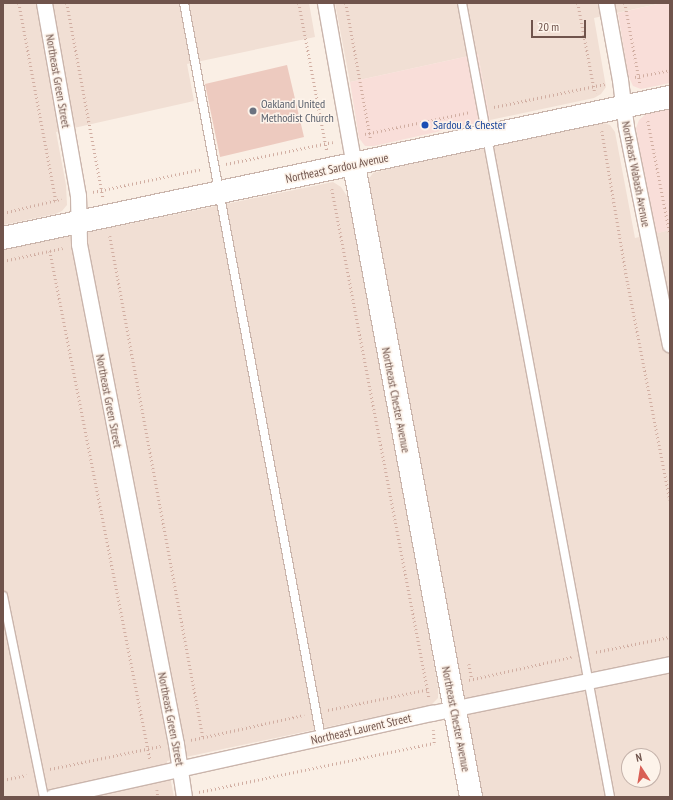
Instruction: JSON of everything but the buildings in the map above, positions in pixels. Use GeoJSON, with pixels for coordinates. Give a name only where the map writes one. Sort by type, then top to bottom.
{"type":"FeatureCollection","features":[{"type":"Feature","properties":{"kind":"main road","name":"Northeast Sardou Avenue"},"geometry":{"type":"LineString","coordinates":[[3,238],[670,96]]}},
{"type":"Feature","properties":{"kind":"main road","name":"Northeast Chester Avenue"},"geometry":{"type":"LineString","coordinates":[[354,164],[472,797]]}},
{"type":"Feature","properties":{"kind":"street","name":"Northeast Green Street"},"geometry":{"type":"LineString","coordinates":[[44,3],[78,195],[79,244],[176,744],[184,796]]}},
{"type":"Feature","properties":{"kind":"street","name":"Northeast Chester Avenue"},"geometry":{"type":"LineString","coordinates":[[325,3],[354,164]]}},
{"type":"Feature","properties":{"kind":"street","name":"Northeast Wabash Avenue"},"geometry":{"type":"LineString","coordinates":[[606,3],[634,104],[626,127],[670,345]]}},
{"type":"Feature","properties":{"kind":"street","name":"Northeast Laurent Street"},"geometry":{"type":"LineString","coordinates":[[52,797],[432,713],[455,710],[670,664]]}},
{"type":"Feature","properties":{"kind":"lane"},"geometry":{"type":"LineString","coordinates":[[184,3],[321,738]]}},
{"type":"Feature","properties":{"kind":"lane"},"geometry":{"type":"LineString","coordinates":[[462,3],[610,797]]}},
{"type":"Feature","properties":{"kind":"lane"},"geometry":{"type":"LineString","coordinates":[[3,596],[44,797]]}},
{"type":"Feature","properties":{"kind":"path"},"geometry":{"type":"LineString","coordinates":[[19,3],[56,201]]}},
{"type":"Feature","properties":{"kind":"path"},"geometry":{"type":"LineString","coordinates":[[67,3],[203,737]]}},
{"type":"Feature","properties":{"kind":"path"},"geometry":{"type":"LineString","coordinates":[[184,796],[434,743],[432,713],[428,689],[334,197],[299,3]]}},
{"type":"Feature","properties":{"kind":"path"},"geometry":{"type":"LineString","coordinates":[[578,3],[670,500]]}},
{"type":"Feature","properties":{"kind":"path"},"geometry":{"type":"LineString","coordinates":[[625,3],[634,104],[670,234]]}},
{"type":"Feature","properties":{"kind":"path"},"geometry":{"type":"LineString","coordinates":[[50,251],[158,797]]}},
{"type":"Feature","properties":{"kind":"path"},"geometry":{"type":"LineString","coordinates":[[3,780],[176,744],[583,654],[670,637]]}},
{"type":"Feature","properties":{"kind":"shaded area"},"geometry":{"type":"Polygon","coordinates":[[[3,3],[309,3],[315,37],[187,64],[194,101],[56,132],[66,185],[67,205],[62,211],[55,214],[3,225],[3,3]]]}},
{"type":"Feature","properties":{"kind":"shaded area"},"geometry":{"type":"Polygon","coordinates":[[[335,3],[662,3],[594,18],[606,87],[601,94],[594,98],[490,120],[478,54],[350,82],[335,3]]]}},
{"type":"Feature","properties":{"kind":"shaded area"},"geometry":{"type":"Polygon","coordinates":[[[662,3],[670,3],[670,83],[641,89],[633,86],[628,75],[618,13],[662,3]]]}},
{"type":"Feature","properties":{"kind":"shaded area"},"geometry":{"type":"Polygon","coordinates":[[[478,54],[490,120],[374,146],[365,146],[359,138],[350,82],[478,54]]]}},
{"type":"Feature","properties":{"kind":"shaded area"},"geometry":{"type":"Polygon","coordinates":[[[670,109],[670,230],[654,234],[636,128],[639,120],[646,114],[670,109]]]}},
{"type":"Feature","properties":{"kind":"shaded area"},"geometry":{"type":"Polygon","coordinates":[[[604,123],[610,125],[615,132],[635,238],[670,230],[670,797],[479,797],[368,180],[373,173],[604,123]]]}},
{"type":"Feature","properties":{"kind":"shaded area"},"geometry":{"type":"Polygon","coordinates":[[[333,182],[341,187],[349,199],[353,215],[438,687],[438,698],[431,705],[167,761],[174,797],[3,797],[3,250],[333,182]]]}},
{"type":"Feature","properties":{"kind":"place","name":"Oakland United Methodist Church"},"geometry":{"type":"Point","coordinates":[253,111]}},
{"type":"Feature","properties":{"kind":"place","name":"Sardou & Chester"},"geometry":{"type":"Point","coordinates":[425,125]}}]}
